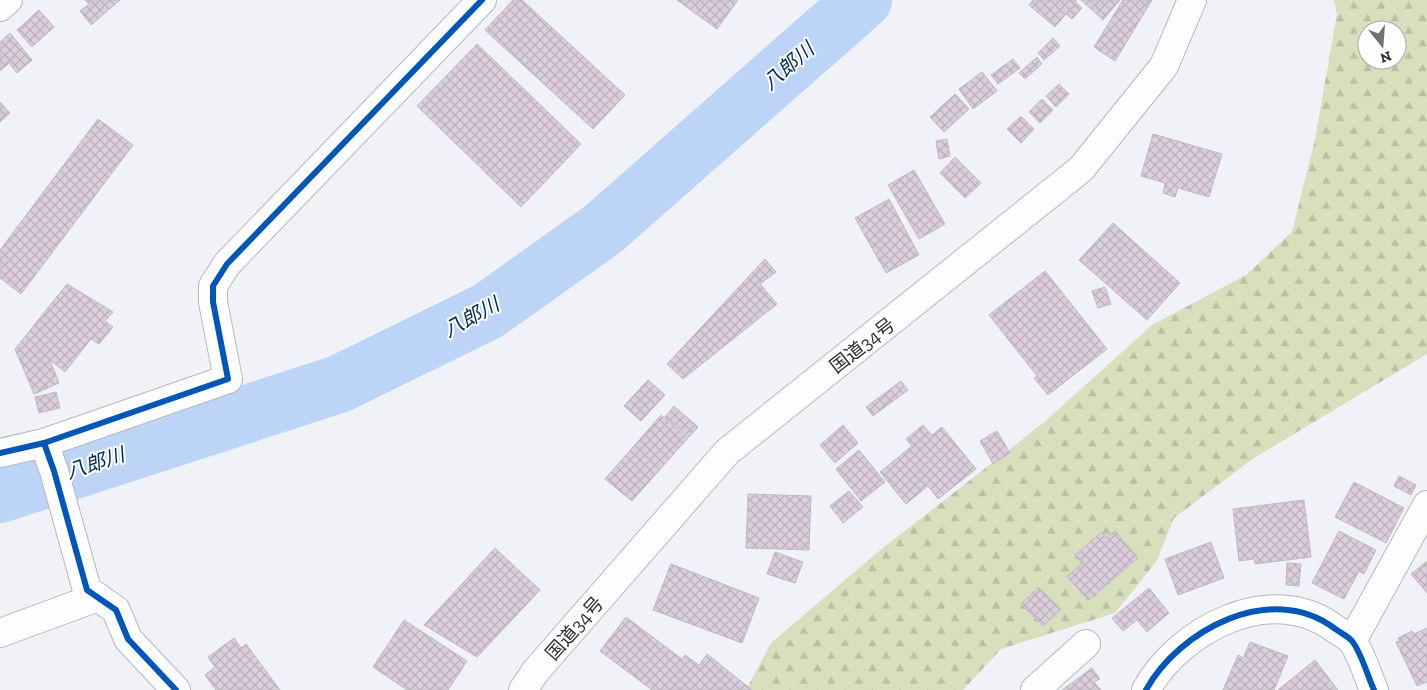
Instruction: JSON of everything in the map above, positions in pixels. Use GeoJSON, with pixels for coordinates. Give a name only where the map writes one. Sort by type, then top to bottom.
{"type":"FeatureCollection","features":[{"type":"Feature","properties":{"kind":"main road"},"geometry":{"type":"LineString","coordinates":[[0,7],[8,0]]}},
{"type":"Feature","properties":{"kind":"main road"},"geometry":{"type":"LineString","coordinates":[[0,453],[44,443],[228,379],[213,302],[213,286],[227,264],[482,0]]}},
{"type":"Feature","properties":{"kind":"main road","name":"国道34号"},"geometry":{"type":"LineString","coordinates":[[523,690],[535,672],[727,452],[1081,169],[1164,66],[1192,0]]}},
{"type":"Feature","properties":{"kind":"main road"},"geometry":{"type":"LineString","coordinates":[[44,443],[93,593],[116,610],[128,639],[176,690]]}},
{"type":"Feature","properties":{"kind":"main road"},"geometry":{"type":"LineString","coordinates":[[1352,641],[1427,508]]}},
{"type":"Feature","properties":{"kind":"main road"},"geometry":{"type":"LineString","coordinates":[[0,633],[93,593]]}},
{"type":"Feature","properties":{"kind":"main road"},"geometry":{"type":"LineString","coordinates":[[1146,690],[1170,657],[1201,632],[1233,617],[1267,610],[1295,612],[1321,619],[1352,641],[1374,690]]}},
{"type":"Feature","properties":{"kind":"main road"},"geometry":{"type":"LineString","coordinates":[[1035,690],[1086,644]]}},
{"type":"Feature","properties":{"kind":"green space"},"geometry":{"type":"Polygon","coordinates":[[[1334,0],[1427,0],[1427,354],[1251,460],[1174,518],[1156,562],[1115,613],[1001,649],[963,690],[746,690],[771,643],[879,551],[1042,424],[1152,325],[1246,275],[1292,232],[1315,139],[1337,14],[1334,0]]]}},
{"type":"Feature","properties":{"kind":"building"},"geometry":{"type":"Polygon","coordinates":[[[85,0],[120,0],[91,25],[80,11],[89,4],[85,0]]]}},
{"type":"Feature","properties":{"kind":"building"},"geometry":{"type":"Polygon","coordinates":[[[513,0],[522,0],[625,95],[593,129],[485,30],[513,0]]]}},
{"type":"Feature","properties":{"kind":"building"},"geometry":{"type":"Polygon","coordinates":[[[677,0],[738,0],[717,29],[677,0]]]}},
{"type":"Feature","properties":{"kind":"building"},"geometry":{"type":"Polygon","coordinates":[[[1033,0],[1077,0],[1075,2],[1082,8],[1072,19],[1066,14],[1055,27],[1029,5],[1033,0]]]}},
{"type":"Feature","properties":{"kind":"building"},"geometry":{"type":"Polygon","coordinates":[[[1081,0],[1120,0],[1103,20],[1081,0]]]}},
{"type":"Feature","properties":{"kind":"building"},"geometry":{"type":"Polygon","coordinates":[[[1123,0],[1152,0],[1115,61],[1094,47],[1123,0]]]}},
{"type":"Feature","properties":{"kind":"building"},"geometry":{"type":"Polygon","coordinates":[[[39,10],[54,27],[32,47],[17,30],[39,10]]]}},
{"type":"Feature","properties":{"kind":"building"},"geometry":{"type":"Polygon","coordinates":[[[10,33],[32,60],[17,73],[9,63],[0,71],[0,42],[10,33]]]}},
{"type":"Feature","properties":{"kind":"building"},"geometry":{"type":"Polygon","coordinates":[[[1053,38],[1060,46],[1044,60],[1038,53],[1053,38]]]}},
{"type":"Feature","properties":{"kind":"building"},"geometry":{"type":"Polygon","coordinates":[[[477,44],[581,144],[521,207],[417,106],[477,44]]]}},
{"type":"Feature","properties":{"kind":"building"},"geometry":{"type":"Polygon","coordinates":[[[1037,57],[1042,64],[1025,79],[1019,73],[1037,57]]]}},
{"type":"Feature","properties":{"kind":"building"},"geometry":{"type":"Polygon","coordinates":[[[1013,59],[1020,68],[998,84],[991,75],[1013,59]]]}},
{"type":"Feature","properties":{"kind":"building"},"geometry":{"type":"Polygon","coordinates":[[[982,72],[997,91],[973,109],[959,89],[982,72]]]}},
{"type":"Feature","properties":{"kind":"building"},"geometry":{"type":"Polygon","coordinates":[[[1059,84],[1069,94],[1056,107],[1046,96],[1059,84]]]}},
{"type":"Feature","properties":{"kind":"building"},"geometry":{"type":"Polygon","coordinates":[[[955,94],[969,109],[944,132],[930,117],[955,94]]]}},
{"type":"Feature","properties":{"kind":"building"},"geometry":{"type":"Polygon","coordinates":[[[1042,99],[1053,110],[1040,123],[1029,112],[1042,99]]]}},
{"type":"Feature","properties":{"kind":"building"},"geometry":{"type":"Polygon","coordinates":[[[0,102],[10,113],[0,122],[0,102]]]}},
{"type":"Feature","properties":{"kind":"building"},"geometry":{"type":"Polygon","coordinates":[[[1021,116],[1034,129],[1021,143],[1007,129],[1021,116]]]}},
{"type":"Feature","properties":{"kind":"building"},"geometry":{"type":"Polygon","coordinates":[[[98,119],[133,145],[21,294],[0,278],[0,250],[98,119]]]}},
{"type":"Feature","properties":{"kind":"building"},"geometry":{"type":"Polygon","coordinates":[[[1153,134],[1222,154],[1209,197],[1178,188],[1175,197],[1163,193],[1165,183],[1141,176],[1153,134]]]}},
{"type":"Feature","properties":{"kind":"building"},"geometry":{"type":"Polygon","coordinates":[[[947,139],[950,156],[939,159],[936,141],[947,139]]]}},
{"type":"Feature","properties":{"kind":"building"},"geometry":{"type":"Polygon","coordinates":[[[955,157],[981,183],[965,198],[940,173],[955,157]]]}},
{"type":"Feature","properties":{"kind":"building"},"geometry":{"type":"Polygon","coordinates":[[[914,170],[945,224],[919,239],[888,185],[914,170]]]}},
{"type":"Feature","properties":{"kind":"building"},"geometry":{"type":"Polygon","coordinates":[[[889,199],[919,255],[886,273],[855,218],[889,199]]]}},
{"type":"Feature","properties":{"kind":"building"},"geometry":{"type":"Polygon","coordinates":[[[1113,223],[1180,283],[1147,320],[1079,260],[1113,223]]]}},
{"type":"Feature","properties":{"kind":"building"},"geometry":{"type":"Polygon","coordinates":[[[765,259],[776,272],[760,284],[777,304],[683,379],[667,364],[765,259]]]}},
{"type":"Feature","properties":{"kind":"building"},"geometry":{"type":"Polygon","coordinates":[[[1045,271],[1107,349],[1048,395],[1034,378],[1037,376],[989,315],[1045,271]]]}},
{"type":"Feature","properties":{"kind":"building"},"geometry":{"type":"Polygon","coordinates":[[[67,284],[113,312],[105,321],[113,327],[99,344],[91,339],[65,372],[50,360],[59,383],[34,394],[15,349],[67,284]]]}},
{"type":"Feature","properties":{"kind":"building"},"geometry":{"type":"Polygon","coordinates":[[[1105,287],[1111,304],[1098,308],[1092,291],[1105,287]]]}},
{"type":"Feature","properties":{"kind":"building"},"geometry":{"type":"Polygon","coordinates":[[[648,380],[665,395],[641,421],[624,406],[648,380]]]}},
{"type":"Feature","properties":{"kind":"building"},"geometry":{"type":"Polygon","coordinates":[[[901,381],[908,390],[873,416],[866,407],[901,381]]]}},
{"type":"Feature","properties":{"kind":"building"},"geometry":{"type":"Polygon","coordinates":[[[56,392],[60,408],[39,413],[35,397],[56,392]]]}},
{"type":"Feature","properties":{"kind":"building"},"geometry":{"type":"Polygon","coordinates":[[[674,406],[698,427],[689,437],[665,417],[674,406]]]}},
{"type":"Feature","properties":{"kind":"building"},"geometry":{"type":"Polygon","coordinates":[[[661,415],[688,438],[632,501],[605,479],[661,415]]]}},
{"type":"Feature","properties":{"kind":"building"},"geometry":{"type":"Polygon","coordinates":[[[843,425],[858,443],[835,463],[820,445],[843,425]]]}},
{"type":"Feature","properties":{"kind":"building"},"geometry":{"type":"Polygon","coordinates":[[[923,425],[932,435],[942,427],[976,469],[938,499],[928,486],[906,504],[880,472],[912,446],[906,439],[923,425]]]}},
{"type":"Feature","properties":{"kind":"building"},"geometry":{"type":"Polygon","coordinates":[[[997,431],[1010,453],[993,464],[980,441],[997,431]]]}},
{"type":"Feature","properties":{"kind":"building"},"geometry":{"type":"Polygon","coordinates":[[[859,450],[885,482],[861,501],[836,469],[859,450]]]}},
{"type":"Feature","properties":{"kind":"building"},"geometry":{"type":"Polygon","coordinates":[[[1399,476],[1416,485],[1411,495],[1394,486],[1399,476]]]}},
{"type":"Feature","properties":{"kind":"building"},"geometry":{"type":"Polygon","coordinates":[[[1354,482],[1404,508],[1386,543],[1335,517],[1354,482]]]}},
{"type":"Feature","properties":{"kind":"building"},"geometry":{"type":"Polygon","coordinates":[[[849,491],[863,507],[843,523],[830,506],[849,491]]]}},
{"type":"Feature","properties":{"kind":"building"},"geometry":{"type":"Polygon","coordinates":[[[748,494],[811,496],[809,550],[746,548],[748,494]]]}},
{"type":"Feature","properties":{"kind":"building"},"geometry":{"type":"Polygon","coordinates":[[[1304,500],[1311,557],[1255,564],[1254,559],[1239,561],[1233,509],[1304,500]]]}},
{"type":"Feature","properties":{"kind":"building"},"geometry":{"type":"Polygon","coordinates":[[[1115,531],[1138,558],[1088,600],[1067,576],[1082,564],[1075,555],[1102,532],[1106,538],[1115,531]]]}},
{"type":"Feature","properties":{"kind":"building"},"geometry":{"type":"Polygon","coordinates":[[[1339,531],[1376,550],[1364,574],[1359,571],[1344,599],[1312,583],[1339,531]]]}},
{"type":"Feature","properties":{"kind":"building"},"geometry":{"type":"Polygon","coordinates":[[[1211,542],[1224,578],[1178,595],[1165,559],[1211,542]]]}},
{"type":"Feature","properties":{"kind":"building"},"geometry":{"type":"Polygon","coordinates":[[[495,548],[540,590],[477,657],[424,625],[495,548]]]}},
{"type":"Feature","properties":{"kind":"building"},"geometry":{"type":"Polygon","coordinates":[[[775,552],[803,562],[795,583],[767,574],[775,552]]]}},
{"type":"Feature","properties":{"kind":"building"},"geometry":{"type":"Polygon","coordinates":[[[1427,561],[1427,593],[1411,574],[1427,561]]]}},
{"type":"Feature","properties":{"kind":"building"},"geometry":{"type":"Polygon","coordinates":[[[1287,563],[1301,564],[1299,586],[1286,585],[1287,563]]]}},
{"type":"Feature","properties":{"kind":"building"},"geometry":{"type":"Polygon","coordinates":[[[671,564],[759,598],[742,643],[653,610],[671,564]]]}},
{"type":"Feature","properties":{"kind":"building"},"geometry":{"type":"Polygon","coordinates":[[[1038,587],[1061,609],[1043,626],[1021,604],[1038,587]]]}},
{"type":"Feature","properties":{"kind":"building"},"geometry":{"type":"Polygon","coordinates":[[[1149,588],[1169,613],[1147,632],[1137,620],[1123,631],[1112,618],[1149,588]]]}},
{"type":"Feature","properties":{"kind":"building"},"geometry":{"type":"Polygon","coordinates":[[[626,617],[682,659],[685,655],[699,665],[707,654],[752,690],[652,690],[600,651],[626,617]]]}},
{"type":"Feature","properties":{"kind":"building"},"geometry":{"type":"Polygon","coordinates":[[[404,620],[467,661],[448,690],[407,690],[373,667],[404,620]]]}},
{"type":"Feature","properties":{"kind":"building"},"geometry":{"type":"Polygon","coordinates":[[[1427,628],[1427,682],[1417,686],[1396,642],[1400,641],[1398,638],[1412,631],[1414,634],[1427,628]]]}},
{"type":"Feature","properties":{"kind":"building"},"geometry":{"type":"Polygon","coordinates":[[[234,638],[241,648],[246,644],[280,690],[216,690],[205,675],[215,667],[208,657],[234,638]]]}},
{"type":"Feature","properties":{"kind":"building"},"geometry":{"type":"Polygon","coordinates":[[[1250,642],[1288,656],[1274,690],[1223,690],[1238,655],[1243,658],[1250,642]]]}},
{"type":"Feature","properties":{"kind":"building"},"geometry":{"type":"Polygon","coordinates":[[[1315,660],[1338,690],[1278,690],[1315,660]]]}},
{"type":"Feature","properties":{"kind":"building"},"geometry":{"type":"Polygon","coordinates":[[[1092,668],[1100,679],[1094,682],[1101,690],[1062,690],[1092,668]]]}},
{"type":"Feature","properties":{"kind":"waterway","name":"八郎川"},"geometry":{"type":"LineString","coordinates":[[0,494],[339,384],[488,311],[603,229],[863,0]]}},
{"type":"Feature","properties":{"kind":"cycle path"},"geometry":{"type":"LineString","coordinates":[[0,453],[44,443],[228,379],[213,302],[213,286],[227,264],[482,0]]}},
{"type":"Feature","properties":{"kind":"cycle path"},"geometry":{"type":"LineString","coordinates":[[44,443],[54,471],[87,590],[116,610],[128,639],[176,690]]}},
{"type":"Feature","properties":{"kind":"cycle path"},"geometry":{"type":"LineString","coordinates":[[1146,690],[1161,668],[1180,648],[1203,632],[1229,619],[1256,611],[1283,609],[1309,615],[1350,639],[1358,651],[1374,690]]}}]}
